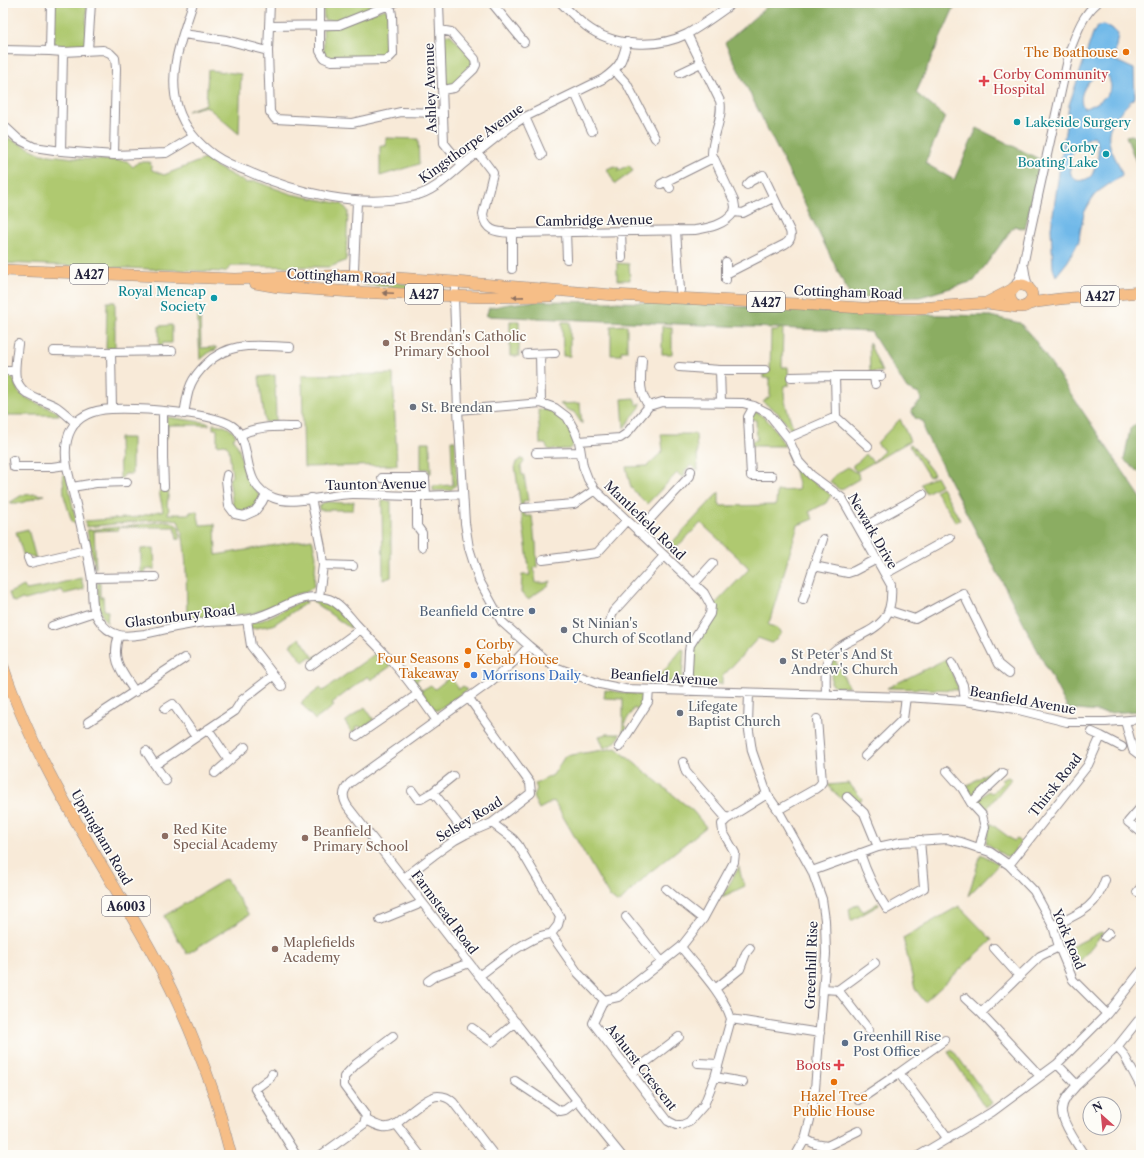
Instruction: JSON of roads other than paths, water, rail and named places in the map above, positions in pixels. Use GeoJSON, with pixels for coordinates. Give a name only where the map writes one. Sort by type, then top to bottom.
{"type":"FeatureCollection","features":[{"type":"Feature","properties":{"kind":"highway","name":"Cottingham Road"},"geometry":{"type":"LineString","coordinates":[[3,270],[235,279],[353,276],[456,282],[613,295],[862,308],[918,308],[986,304],[1017,307]]}},
{"type":"Feature","properties":{"kind":"highway","name":"Cottingham Road"},"geometry":{"type":"LineString","coordinates":[[235,279],[278,287],[353,292],[481,297],[613,295]]}},
{"type":"Feature","properties":{"kind":"highway","name":"A427"},"geometry":{"type":"LineString","coordinates":[[1013,288],[1020,285],[1027,286],[1040,294],[1059,299]]}},
{"type":"Feature","properties":{"kind":"highway","name":"Cottingham Road"},"geometry":{"type":"LineString","coordinates":[[986,304],[1013,288]]}},
{"type":"Feature","properties":{"kind":"highway"},"geometry":{"type":"LineString","coordinates":[[1013,288],[1010,299],[1011,302],[1017,307]]}},
{"type":"Feature","properties":{"kind":"highway"},"geometry":{"type":"LineString","coordinates":[[1030,289],[1033,299],[1030,304]]}},
{"type":"Feature","properties":{"kind":"highway","name":"A427"},"geometry":{"type":"LineString","coordinates":[[1017,307],[1024,308],[1036,302],[1059,299],[1141,292]]}},
{"type":"Feature","properties":{"kind":"highway","name":"Uppingham Road"},"geometry":{"type":"LineString","coordinates":[[3,666],[31,734],[56,785],[156,959],[186,1024],[212,1089],[231,1155]]}},
{"type":"Feature","properties":{"kind":"street"},"geometry":{"type":"LineString","coordinates":[[50,51],[51,3]]}},
{"type":"Feature","properties":{"kind":"street"},"geometry":{"type":"LineString","coordinates":[[88,50],[91,3]]}},
{"type":"Feature","properties":{"kind":"street","name":"Kingsthorpe Avenue"},"geometry":{"type":"LineString","coordinates":[[193,3],[175,62],[173,85],[180,115],[194,137],[214,156],[269,181],[310,193],[357,200],[390,200],[415,196],[426,192],[525,117],[603,79],[615,71]]}},
{"type":"Feature","properties":{"kind":"street"},"geometry":{"type":"LineString","coordinates":[[270,3],[268,51],[270,112],[275,119],[352,123],[401,112],[443,113]]}},
{"type":"Feature","properties":{"kind":"street"},"geometry":{"type":"LineString","coordinates":[[269,26],[320,25],[338,25],[392,3],[393,54],[387,60],[331,61],[324,58],[320,51],[320,25],[320,3]]}},
{"type":"Feature","properties":{"kind":"street","name":"Ashley Avenue"},"geometry":{"type":"LineString","coordinates":[[440,3],[444,143],[462,166]]}},
{"type":"Feature","properties":{"kind":"street"},"geometry":{"type":"LineString","coordinates":[[492,3],[524,42]]}},
{"type":"Feature","properties":{"kind":"street"},"geometry":{"type":"LineString","coordinates":[[561,3],[586,26],[607,37],[627,42],[655,43],[671,40],[687,34],[709,21],[733,3]]}},
{"type":"Feature","properties":{"kind":"street"},"geometry":{"type":"LineString","coordinates":[[1013,288],[1024,265],[1030,231],[1070,50],[1080,23],[1090,9],[1097,3]]}},
{"type":"Feature","properties":{"kind":"street"},"geometry":{"type":"LineString","coordinates":[[440,30],[451,32],[475,60],[476,65],[474,69],[454,88],[442,90]]}},
{"type":"Feature","properties":{"kind":"street"},"geometry":{"type":"LineString","coordinates":[[183,34],[226,40],[268,51]]}},
{"type":"Feature","properties":{"kind":"street"},"geometry":{"type":"LineString","coordinates":[[687,34],[721,106],[712,147],[712,154],[734,201],[734,212]]}},
{"type":"Feature","properties":{"kind":"street"},"geometry":{"type":"LineString","coordinates":[[627,42],[622,61],[615,71],[627,84],[655,138]]}},
{"type":"Feature","properties":{"kind":"street"},"geometry":{"type":"LineString","coordinates":[[3,50],[63,52],[103,50],[110,53],[115,58],[116,68],[114,155]]}},
{"type":"Feature","properties":{"kind":"street"},"geometry":{"type":"LineString","coordinates":[[61,151],[63,52]]}},
{"type":"Feature","properties":{"kind":"street"},"geometry":{"type":"LineString","coordinates":[[680,73],[701,63]]}},
{"type":"Feature","properties":{"kind":"street"},"geometry":{"type":"LineString","coordinates":[[574,93],[592,131]]}},
{"type":"Feature","properties":{"kind":"street"},"geometry":{"type":"LineString","coordinates":[[525,117],[542,155]]}},
{"type":"Feature","properties":{"kind":"street"},"geometry":{"type":"LineString","coordinates":[[4,128],[18,139],[34,146],[61,151],[114,155],[166,153],[194,137]]}},
{"type":"Feature","properties":{"kind":"street","name":"Cambridge Avenue"},"geometry":{"type":"LineString","coordinates":[[478,153],[493,173],[483,214],[484,221],[487,226],[496,232],[694,230],[714,226],[729,218],[734,212],[743,213],[773,198]]}},
{"type":"Feature","properties":{"kind":"street"},"geometry":{"type":"LineString","coordinates":[[666,184],[713,158]]}},
{"type":"Feature","properties":{"kind":"street"},"geometry":{"type":"LineString","coordinates":[[726,262],[726,277],[789,242],[790,234],[763,175],[751,181],[747,185]]}},
{"type":"Feature","properties":{"kind":"street"},"geometry":{"type":"LineString","coordinates":[[353,292],[357,200]]}},
{"type":"Feature","properties":{"kind":"street"},"geometry":{"type":"LineString","coordinates":[[676,230],[680,290]]}},
{"type":"Feature","properties":{"kind":"street"},"geometry":{"type":"LineString","coordinates":[[621,231],[622,258]]}},
{"type":"Feature","properties":{"kind":"street"},"geometry":{"type":"LineString","coordinates":[[566,232],[567,259]]}},
{"type":"Feature","properties":{"kind":"street"},"geometry":{"type":"LineString","coordinates":[[512,233],[512,269]]}},
{"type":"Feature","properties":{"kind":"street"},"geometry":{"type":"LineString","coordinates":[[1024,265],[1026,279],[1030,289]]}},
{"type":"Feature","properties":{"kind":"street","name":"Beanfield Avenue"},"geometry":{"type":"LineString","coordinates":[[456,282],[454,296],[458,410],[463,494],[469,548],[479,580],[502,622],[528,646],[555,667],[600,684],[625,689],[688,692],[906,697],[965,701],[1015,709],[1067,722],[1087,723],[1141,719]]}},
{"type":"Feature","properties":{"kind":"street"},"geometry":{"type":"LineString","coordinates":[[18,344],[15,371],[19,385],[26,394],[57,407],[76,423]]}},
{"type":"Feature","properties":{"kind":"street"},"geometry":{"type":"LineString","coordinates":[[184,414],[192,382],[204,366],[221,353],[232,348],[243,346],[290,347]]}},
{"type":"Feature","properties":{"kind":"street"},"geometry":{"type":"LineString","coordinates":[[54,351],[172,351]]}},
{"type":"Feature","properties":{"kind":"street"},"geometry":{"type":"LineString","coordinates":[[111,352],[112,409]]}},
{"type":"Feature","properties":{"kind":"street"},"geometry":{"type":"LineString","coordinates":[[527,354],[555,353]]}},
{"type":"Feature","properties":{"kind":"street"},"geometry":{"type":"LineString","coordinates":[[540,354],[540,403]]}},
{"type":"Feature","properties":{"kind":"street"},"geometry":{"type":"LineString","coordinates":[[579,441],[620,438],[626,434],[649,406],[642,393],[642,360]]}},
{"type":"Feature","properties":{"kind":"street"},"geometry":{"type":"LineString","coordinates":[[679,368],[762,372]]}},
{"type":"Feature","properties":{"kind":"street"},"geometry":{"type":"LineString","coordinates":[[720,370],[721,402]]}},
{"type":"Feature","properties":{"kind":"street"},"geometry":{"type":"LineString","coordinates":[[3,371],[15,371]]}},
{"type":"Feature","properties":{"kind":"street"},"geometry":{"type":"LineString","coordinates":[[791,377],[835,376],[877,378]]}},
{"type":"Feature","properties":{"kind":"street"},"geometry":{"type":"LineString","coordinates":[[835,376],[836,417],[868,446]]}},
{"type":"Feature","properties":{"kind":"street","name":"Newark Drive"},"geometry":{"type":"LineString","coordinates":[[649,406],[662,402],[743,403],[754,406],[768,413],[788,438],[799,462],[811,475],[842,498],[891,585],[892,599],[890,611]]}},
{"type":"Feature","properties":{"kind":"street","name":"Mantlefield Road"},"geometry":{"type":"LineString","coordinates":[[458,410],[540,403],[555,408],[567,417],[579,441],[580,452],[588,479],[595,490],[704,593],[711,606],[710,614],[690,645],[688,692]]}},
{"type":"Feature","properties":{"kind":"street"},"geometry":{"type":"LineString","coordinates":[[754,406],[748,417],[751,476],[772,476]]}},
{"type":"Feature","properties":{"kind":"street"},"geometry":{"type":"LineString","coordinates":[[57,628],[94,612],[92,578],[66,465],[66,442],[72,428],[76,423],[96,411],[112,409],[163,411],[223,421],[234,428],[240,435],[250,472],[257,485],[266,494],[260,506],[250,514],[244,516],[235,514],[229,506],[226,480],[227,475]]}},
{"type":"Feature","properties":{"kind":"street"},"geometry":{"type":"LineString","coordinates":[[163,411],[162,458],[164,486]]}},
{"type":"Feature","properties":{"kind":"street"},"geometry":{"type":"LineString","coordinates":[[788,438],[836,417]]}},
{"type":"Feature","properties":{"kind":"street"},"geometry":{"type":"LineString","coordinates":[[240,435],[268,426],[297,427]]}},
{"type":"Feature","properties":{"kind":"street"},"geometry":{"type":"LineString","coordinates":[[540,451],[580,452]]}},
{"type":"Feature","properties":{"kind":"street"},"geometry":{"type":"LineString","coordinates":[[13,460],[14,467],[52,468],[66,465]]}},
{"type":"Feature","properties":{"kind":"street"},"geometry":{"type":"LineString","coordinates":[[638,532],[690,476],[691,471]]}},
{"type":"Feature","properties":{"kind":"street"},"geometry":{"type":"LineString","coordinates":[[382,478],[425,478],[417,526],[422,533],[422,547]]}},
{"type":"Feature","properties":{"kind":"street"},"geometry":{"type":"LineString","coordinates":[[72,487],[96,482],[127,482]]}},
{"type":"Feature","properties":{"kind":"street"},"geometry":{"type":"LineString","coordinates":[[524,508],[574,504],[595,490]]}},
{"type":"Feature","properties":{"kind":"street","name":"Taunton Avenue"},"geometry":{"type":"LineString","coordinates":[[266,494],[281,500],[296,500],[353,494],[421,496],[463,494]]}},
{"type":"Feature","properties":{"kind":"street"},"geometry":{"type":"LineString","coordinates":[[860,529],[923,494]]}},
{"type":"Feature","properties":{"kind":"street"},"geometry":{"type":"LineString","coordinates":[[311,498],[321,547],[323,565],[319,597]]}},
{"type":"Feature","properties":{"kind":"street"},"geometry":{"type":"LineString","coordinates":[[543,560],[597,553],[627,520]]}},
{"type":"Feature","properties":{"kind":"street"},"geometry":{"type":"LineString","coordinates":[[885,574],[928,546],[950,538]]}},
{"type":"Feature","properties":{"kind":"street"},"geometry":{"type":"LineString","coordinates":[[807,597],[814,566],[823,539]]}},
{"type":"Feature","properties":{"kind":"street"},"geometry":{"type":"LineString","coordinates":[[28,558],[30,563],[86,550]]}},
{"type":"Feature","properties":{"kind":"street"},"geometry":{"type":"LineString","coordinates":[[609,624],[613,612],[664,556]]}},
{"type":"Feature","properties":{"kind":"street"},"geometry":{"type":"LineString","coordinates":[[814,566],[848,573],[877,559]]}},
{"type":"Feature","properties":{"kind":"street"},"geometry":{"type":"LineString","coordinates":[[323,565],[353,566]]}},
{"type":"Feature","properties":{"kind":"street"},"geometry":{"type":"LineString","coordinates":[[694,584],[708,566]]}},
{"type":"Feature","properties":{"kind":"street"},"geometry":{"type":"LineString","coordinates":[[92,578],[155,577]]}},
{"type":"Feature","properties":{"kind":"street"},"geometry":{"type":"LineString","coordinates":[[826,694],[827,663],[832,653],[838,647],[878,626],[890,611],[915,619],[966,592],[998,664],[1009,673]]}},
{"type":"Feature","properties":{"kind":"street","name":"Glastonbury Road"},"geometry":{"type":"LineString","coordinates":[[94,612],[103,625],[110,631],[119,635],[137,636],[187,625],[246,620],[268,614],[300,598],[312,596],[335,602],[394,663],[437,721]]}},
{"type":"Feature","properties":{"kind":"street"},"geometry":{"type":"LineString","coordinates":[[246,620],[251,646],[282,686]]}},
{"type":"Feature","properties":{"kind":"street"},"geometry":{"type":"LineString","coordinates":[[310,666],[361,629]]}},
{"type":"Feature","properties":{"kind":"street"},"geometry":{"type":"LineString","coordinates":[[119,635],[115,647],[116,661],[135,692]]}},
{"type":"Feature","properties":{"kind":"street","name":"Farmstead Road"},"geometry":{"type":"LineString","coordinates":[[528,646],[516,660],[502,672],[437,721],[354,780],[343,793],[343,797],[346,805],[577,1101],[621,1155]]}},
{"type":"Feature","properties":{"kind":"street"},"geometry":{"type":"LineString","coordinates":[[89,719],[135,692],[180,659]]}},
{"type":"Feature","properties":{"kind":"street"},"geometry":{"type":"LineString","coordinates":[[952,662],[963,685],[965,701]]}},
{"type":"Feature","properties":{"kind":"street"},"geometry":{"type":"LineString","coordinates":[[155,765],[235,711],[242,700],[274,675]]}},
{"type":"Feature","properties":{"kind":"street"},"geometry":{"type":"LineString","coordinates":[[623,744],[648,702],[650,690]]}},
{"type":"Feature","properties":{"kind":"street","name":"Greenhill Rise"},"geometry":{"type":"LineString","coordinates":[[749,693],[748,724],[752,751],[767,794],[778,810],[812,871],[822,899],[825,920],[826,954],[824,989],[815,1089],[812,1112],[805,1138],[796,1155]]}},
{"type":"Feature","properties":{"kind":"street"},"geometry":{"type":"LineString","coordinates":[[359,732],[418,694]]}},
{"type":"Feature","properties":{"kind":"street","name":"Selsey Road"},"geometry":{"type":"LineString","coordinates":[[404,878],[434,855],[466,834],[492,822],[531,793],[530,783],[468,697]]}},
{"type":"Feature","properties":{"kind":"street"},"geometry":{"type":"LineString","coordinates":[[865,756],[903,719],[906,697]]}},
{"type":"Feature","properties":{"kind":"street"},"geometry":{"type":"LineString","coordinates":[[165,709],[181,698]]}},
{"type":"Feature","properties":{"kind":"street"},"geometry":{"type":"LineString","coordinates":[[173,704],[196,737]]}},
{"type":"Feature","properties":{"kind":"street"},"geometry":{"type":"LineString","coordinates":[[1125,721],[1132,750],[1141,756]]}},
{"type":"Feature","properties":{"kind":"street"},"geometry":{"type":"LineString","coordinates":[[778,810],[819,786],[822,782],[815,724]]}},
{"type":"Feature","properties":{"kind":"street"},"geometry":{"type":"LineString","coordinates":[[208,729],[229,760]]}},
{"type":"Feature","properties":{"kind":"street"},"geometry":{"type":"LineString","coordinates":[[1092,732],[1122,747]]}},
{"type":"Feature","properties":{"kind":"street","name":"Thirsk Road"},"geometry":{"type":"LineString","coordinates":[[1009,864],[1088,765],[1101,736]]}},
{"type":"Feature","properties":{"kind":"street"},"geometry":{"type":"LineString","coordinates":[[215,773],[245,747]]}},
{"type":"Feature","properties":{"kind":"street"},"geometry":{"type":"LineString","coordinates":[[146,751],[166,782]]}},
{"type":"Feature","properties":{"kind":"street"},"geometry":{"type":"LineString","coordinates":[[683,762],[686,772],[728,819]]}},
{"type":"Feature","properties":{"kind":"street"},"geometry":{"type":"LineString","coordinates":[[947,771],[982,815],[985,827],[979,849]]}},
{"type":"Feature","properties":{"kind":"street"},"geometry":{"type":"LineString","coordinates":[[971,803],[1003,773]]}},
{"type":"Feature","properties":{"kind":"street"},"geometry":{"type":"LineString","coordinates":[[412,791],[418,799],[421,799],[433,792],[453,776]]}},
{"type":"Feature","properties":{"kind":"street"},"geometry":{"type":"LineString","coordinates":[[433,792],[466,834]]}},
{"type":"Feature","properties":{"kind":"street"},"geometry":{"type":"LineString","coordinates":[[551,934],[578,973],[604,1000],[618,997],[680,947],[703,919],[734,862],[735,853],[722,828],[722,824],[767,794]]}},
{"type":"Feature","properties":{"kind":"street"},"geometry":{"type":"LineString","coordinates":[[848,797],[864,813],[878,847]]}},
{"type":"Feature","properties":{"kind":"street"},"geometry":{"type":"LineString","coordinates":[[1141,807],[1128,822],[1141,832]]}},
{"type":"Feature","properties":{"kind":"street"},"geometry":{"type":"LineString","coordinates":[[492,822],[518,845],[560,917],[558,925],[551,934]]}},
{"type":"Feature","properties":{"kind":"street"},"geometry":{"type":"LineString","coordinates":[[860,853],[869,879],[887,909],[924,888],[920,840]]}},
{"type":"Feature","properties":{"kind":"street","name":"York Road"},"geometry":{"type":"LineString","coordinates":[[812,871],[878,847],[901,842],[947,840],[961,842],[990,852],[1009,864],[1034,891],[1053,926],[1059,947],[1073,980],[1106,1014]]}},
{"type":"Feature","properties":{"kind":"street"},"geometry":{"type":"LineString","coordinates":[[1053,926],[1082,913],[1091,905],[1102,889],[1105,880]]}},
{"type":"Feature","properties":{"kind":"street"},"geometry":{"type":"LineString","coordinates":[[666,889],[703,919]]}},
{"type":"Feature","properties":{"kind":"street"},"geometry":{"type":"LineString","coordinates":[[380,920],[417,905],[421,901]]}},
{"type":"Feature","properties":{"kind":"street"},"geometry":{"type":"LineString","coordinates":[[626,917],[662,962]]}},
{"type":"Feature","properties":{"kind":"street"},"geometry":{"type":"LineString","coordinates":[[479,976],[509,953],[544,934],[551,934]]}},
{"type":"Feature","properties":{"kind":"street"},"geometry":{"type":"LineString","coordinates":[[680,947],[714,990],[728,1010],[731,1019],[820,1033]]}},
{"type":"Feature","properties":{"kind":"street"},"geometry":{"type":"LineString","coordinates":[[981,1013],[1020,977],[1040,956],[1059,947]]}},
{"type":"Feature","properties":{"kind":"street"},"geometry":{"type":"LineString","coordinates":[[714,990],[740,970],[746,953],[750,948]]}},
{"type":"Feature","properties":{"kind":"street"},"geometry":{"type":"LineString","coordinates":[[994,948],[1020,977]]}},
{"type":"Feature","properties":{"kind":"street"},"geometry":{"type":"LineString","coordinates":[[428,981],[435,976],[469,963]]}},
{"type":"Feature","properties":{"kind":"street"},"geometry":{"type":"LineString","coordinates":[[824,989],[838,990],[875,966]]}},
{"type":"Feature","properties":{"kind":"street"},"geometry":{"type":"LineString","coordinates":[[920,1155],[992,1112],[1057,1064],[1106,1014],[1141,971]]}},
{"type":"Feature","properties":{"kind":"street"},"geometry":{"type":"LineString","coordinates":[[838,990],[869,1030]]}},
{"type":"Feature","properties":{"kind":"street"},"geometry":{"type":"LineString","coordinates":[[966,998],[1040,1076]]}},
{"type":"Feature","properties":{"kind":"street","name":"Ashurst Crescent"},"geometry":{"type":"LineString","coordinates":[[604,1000],[593,1023],[668,1120],[676,1125],[682,1125],[689,1122],[704,1105],[715,1077],[731,1019]]}},
{"type":"Feature","properties":{"kind":"street"},"geometry":{"type":"LineString","coordinates":[[1084,1155],[1065,1122],[1062,1110],[1066,1098],[1077,1085],[1117,1047],[1141,1017]]}},
{"type":"Feature","properties":{"kind":"street"},"geometry":{"type":"LineString","coordinates":[[472,1028],[492,1042],[516,1022]]}},
{"type":"Feature","properties":{"kind":"street"},"geometry":{"type":"LineString","coordinates":[[320,1155],[364,1124],[366,1116],[364,1111],[344,1086],[344,1077],[356,1064],[393,1036]]}},
{"type":"Feature","properties":{"kind":"street"},"geometry":{"type":"LineString","coordinates":[[632,1073],[679,1037]]}},
{"type":"Feature","properties":{"kind":"street"},"geometry":{"type":"LineString","coordinates":[[859,1100],[943,1044]]}},
{"type":"Feature","properties":{"kind":"street"},"geometry":{"type":"LineString","coordinates":[[1117,1047],[1124,1055],[1141,1087]]}},
{"type":"Feature","properties":{"kind":"street"},"geometry":{"type":"LineString","coordinates":[[698,1063],[718,1064]]}},
{"type":"Feature","properties":{"kind":"street"},"geometry":{"type":"LineString","coordinates":[[1057,1064],[1077,1085]]}},
{"type":"Feature","properties":{"kind":"street"},"geometry":{"type":"LineString","coordinates":[[899,1073],[948,1139]]}},
{"type":"Feature","properties":{"kind":"street"},"geometry":{"type":"LineString","coordinates":[[272,1074],[270,1078],[255,1089],[296,1155]]}},
{"type":"Feature","properties":{"kind":"street"},"geometry":{"type":"LineString","coordinates":[[715,1077],[743,1082]]}},
{"type":"Feature","properties":{"kind":"street"},"geometry":{"type":"LineString","coordinates":[[516,1081],[560,1111],[565,1110],[577,1101]]}},
{"type":"Feature","properties":{"kind":"street"},"geometry":{"type":"LineString","coordinates":[[366,1120],[379,1127],[385,1128],[396,1124],[433,1097],[443,1096],[453,1102],[494,1155]]}},
{"type":"Feature","properties":{"kind":"street"},"geometry":{"type":"LineString","coordinates":[[396,1124],[420,1155]]}},
{"type":"Feature","properties":{"kind":"street"},"geometry":{"type":"LineString","coordinates":[[805,1138],[815,1144],[827,1146],[853,1131]]}},
{"type":"Feature","properties":{"kind":"street"},"geometry":{"type":"LineString","coordinates":[[606,1155],[615,1148]]}},
{"type":"Feature","properties":{"kind":"water","name":"Corby Boating Lake"},"geometry":{"type":"Polygon","coordinates":[[[1103,25],[1114,30],[1118,34],[1114,60],[1134,69],[1135,97],[1118,115],[1110,127],[1109,142],[1122,174],[1093,197],[1084,213],[1079,241],[1068,261],[1056,276],[1053,268],[1051,228],[1069,105],[1093,33],[1098,26],[1103,25]],[[1102,73],[1093,78],[1085,87],[1081,98],[1084,108],[1092,106],[1108,94],[1111,87],[1109,77],[1102,73]],[[1094,136],[1076,145],[1070,166],[1071,174],[1074,179],[1084,180],[1092,175],[1096,165],[1098,150],[1098,145],[1094,136]]]}},
{"type":"Feature","properties":{"kind":"place","name":"The Boathouse"},"geometry":{"type":"Point","coordinates":[1126,52]}},
{"type":"Feature","properties":{"kind":"place","name":"Corby Community Hospital"},"geometry":{"type":"Point","coordinates":[984,81]}},
{"type":"Feature","properties":{"kind":"place","name":"Lakeside Surgery"},"geometry":{"type":"Point","coordinates":[1017,122]}},
{"type":"Feature","properties":{"kind":"place","name":"Corby Boating Lake"},"geometry":{"type":"Point","coordinates":[1106,154]}},
{"type":"Feature","properties":{"kind":"place","name":"Royal Mencap Society"},"geometry":{"type":"Point","coordinates":[214,298]}},
{"type":"Feature","properties":{"kind":"place","name":"St Brendan's Catholic Primary School"},"geometry":{"type":"Point","coordinates":[386,343]}},
{"type":"Feature","properties":{"kind":"place","name":"St. Brendan"},"geometry":{"type":"Point","coordinates":[413,407]}},
{"type":"Feature","properties":{"kind":"place","name":"Beanfield Centre"},"geometry":{"type":"Point","coordinates":[532,611]}},
{"type":"Feature","properties":{"kind":"place","name":"St Ninian's Church of Scotland"},"geometry":{"type":"Point","coordinates":[564,630]}},
{"type":"Feature","properties":{"kind":"place","name":"Corby Kebab House"},"geometry":{"type":"Point","coordinates":[468,651]}},
{"type":"Feature","properties":{"kind":"place","name":"St Peter's And St Andrew's Church"},"geometry":{"type":"Point","coordinates":[783,661]}},
{"type":"Feature","properties":{"kind":"place","name":"Four Seasons Takeaway"},"geometry":{"type":"Point","coordinates":[467,665]}},
{"type":"Feature","properties":{"kind":"place","name":"Morrisons Daily"},"geometry":{"type":"Point","coordinates":[474,675]}},
{"type":"Feature","properties":{"kind":"place","name":"Lifegate Baptist Church"},"geometry":{"type":"Point","coordinates":[680,713]}},
{"type":"Feature","properties":{"kind":"place","name":"Red Kite Special Academy"},"geometry":{"type":"Point","coordinates":[165,836]}},
{"type":"Feature","properties":{"kind":"place","name":"Beanfield Primary School"},"geometry":{"type":"Point","coordinates":[305,838]}},
{"type":"Feature","properties":{"kind":"place","name":"Maplefields Academy"},"geometry":{"type":"Point","coordinates":[275,949]}},
{"type":"Feature","properties":{"kind":"place","name":"Greenhill Rise Post Office"},"geometry":{"type":"Point","coordinates":[845,1043]}},
{"type":"Feature","properties":{"kind":"place","name":"Boots"},"geometry":{"type":"Point","coordinates":[839,1065]}},
{"type":"Feature","properties":{"kind":"place","name":"Hazel Tree Public House"},"geometry":{"type":"Point","coordinates":[834,1082]}}]}
